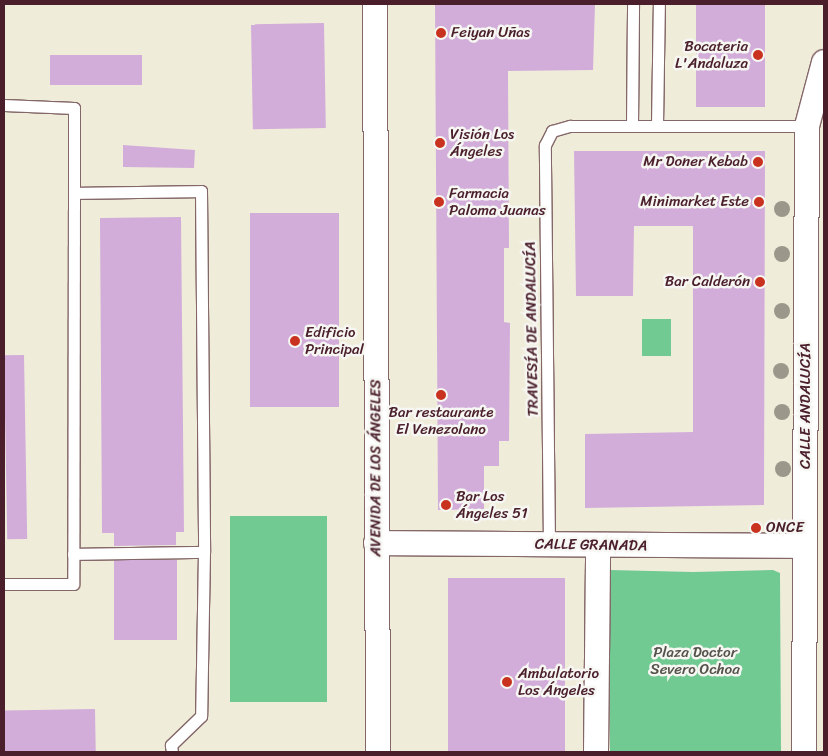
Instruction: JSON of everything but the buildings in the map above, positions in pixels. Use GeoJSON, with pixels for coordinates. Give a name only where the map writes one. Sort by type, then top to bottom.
{"type":"FeatureCollection","features":[{"type":"Feature","properties":{"kind":"street","name":"AVENIDA DE LOS ÁNGELES"},"geometry":{"type":"LineString","coordinates":[[375,4],[378,752]]}},
{"type":"Feature","properties":{"kind":"street","name":"CALLE ANDALUCÍA"},"geometry":{"type":"LineString","coordinates":[[804,752],[814,727],[805,546],[815,402],[807,126],[824,62]]}},
{"type":"Feature","properties":{"kind":"street","name":"CALLE GRANADA"},"geometry":{"type":"LineString","coordinates":[[376,543],[805,546]]}},
{"type":"Feature","properties":{"kind":"street"},"geometry":{"type":"LineString","coordinates":[[596,752],[598,546]]}},
{"type":"Feature","properties":{"kind":"lane"},"geometry":{"type":"LineString","coordinates":[[632,125],[634,4]]}},
{"type":"Feature","properties":{"kind":"lane"},"geometry":{"type":"LineString","coordinates":[[657,125],[659,4]]}},
{"type":"Feature","properties":{"kind":"lane"},"geometry":{"type":"LineString","coordinates":[[4,105],[74,108],[73,584],[4,584]]}},
{"type":"Feature","properties":{"kind":"lane","name":"TRAVESÍA DE ANDALUCÍA"},"geometry":{"type":"LineString","coordinates":[[549,545],[544,145],[552,131],[570,126],[807,126]]}},
{"type":"Feature","properties":{"kind":"lane"},"geometry":{"type":"LineString","coordinates":[[74,193],[201,191],[204,552],[201,716],[172,744],[172,752]]}},
{"type":"Feature","properties":{"kind":"lane"},"geometry":{"type":"LineString","coordinates":[[73,554],[204,552]]}},
{"type":"Feature","properties":{"kind":"green space"},"geometry":{"type":"Polygon","coordinates":[[[642,319],[671,319],[671,356],[642,356],[642,319]]]}},
{"type":"Feature","properties":{"kind":"green space"},"geometry":{"type":"Polygon","coordinates":[[[230,516],[327,516],[327,702],[230,702],[230,516]]]}},
{"type":"Feature","properties":{"kind":"green space","name":"Plaza Doctor Severo Ochoa"},"geometry":{"type":"Polygon","coordinates":[[[609,570],[693,572],[773,570],[780,573],[781,752],[610,752],[609,570]]]}},
{"type":"Feature","properties":{"kind":"place","name":"Feiyan Uñas"},"geometry":{"type":"Point","coordinates":[441,33]}},
{"type":"Feature","properties":{"kind":"place","name":"Bocateria L'Andaluza"},"geometry":{"type":"Point","coordinates":[758,55]}},
{"type":"Feature","properties":{"kind":"place","name":"Visión Los Ángeles"},"geometry":{"type":"Point","coordinates":[440,143]}},
{"type":"Feature","properties":{"kind":"place","name":"Mr Doner Kebab"},"geometry":{"type":"Point","coordinates":[758,162]}},
{"type":"Feature","properties":{"kind":"place","name":"Farmacia Paloma Juanas"},"geometry":{"type":"Point","coordinates":[439,202]}},
{"type":"Feature","properties":{"kind":"place","name":"Minimarket Este"},"geometry":{"type":"Point","coordinates":[759,202]}},
{"type":"Feature","properties":{"kind":"place","name":"Bar Calderón"},"geometry":{"type":"Point","coordinates":[760,282]}},
{"type":"Feature","properties":{"kind":"place","name":"Edificio Principal"},"geometry":{"type":"Point","coordinates":[295,341]}},
{"type":"Feature","properties":{"kind":"place","name":"Bar restaurante El Venezolano"},"geometry":{"type":"Point","coordinates":[441,395]}},
{"type":"Feature","properties":{"kind":"place","name":"Bar Los Ángeles 51"},"geometry":{"type":"Point","coordinates":[446,505]}},
{"type":"Feature","properties":{"kind":"place","name":"ONCE"},"geometry":{"type":"Point","coordinates":[756,528]}},
{"type":"Feature","properties":{"kind":"place","name":"Ambulatorio Los Ángeles"},"geometry":{"type":"Point","coordinates":[507,682]}}]}
